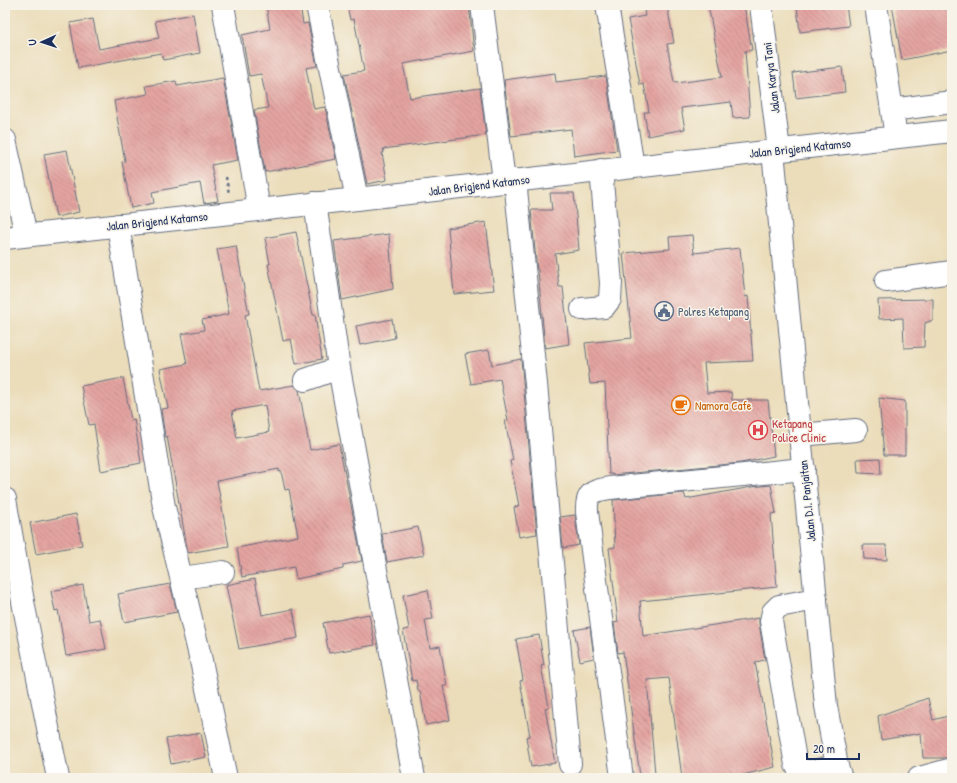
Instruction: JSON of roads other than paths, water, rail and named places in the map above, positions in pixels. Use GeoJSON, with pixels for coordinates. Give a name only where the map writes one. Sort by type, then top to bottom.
{"type":"FeatureCollection","features":[{"type":"Feature","properties":{"kind":"main road"},"geometry":{"type":"LineString","coordinates":[[223,5],[259,209]]}},
{"type":"Feature","properties":{"kind":"main road"},"geometry":{"type":"LineString","coordinates":[[317,5],[357,199]]}},
{"type":"Feature","properties":{"kind":"main road"},"geometry":{"type":"LineString","coordinates":[[482,5],[510,181],[536,384],[570,764]]}},
{"type":"Feature","properties":{"kind":"main road"},"geometry":{"type":"LineString","coordinates":[[607,5],[633,167]]}},
{"type":"Feature","properties":{"kind":"main road","name":"Jalan Karya Tani"},"geometry":{"type":"LineString","coordinates":[[761,5],[776,151]]}},
{"type":"Feature","properties":{"kind":"main road"},"geometry":{"type":"LineString","coordinates":[[876,5],[896,137]]}},
{"type":"Feature","properties":{"kind":"main road"},"geometry":{"type":"LineString","coordinates":[[892,110],[952,102]]}},
{"type":"Feature","properties":{"kind":"main road","name":"Jalan Brigjend Katamso"},"geometry":{"type":"LineString","coordinates":[[15,237],[952,131]]}},
{"type":"Feature","properties":{"kind":"main road"},"geometry":{"type":"LineString","coordinates":[[5,140],[15,237]]}},
{"type":"Feature","properties":{"kind":"main road","name":"Jalan D.I. Panjaitan"},"geometry":{"type":"LineString","coordinates":[[776,151],[800,435],[826,706],[839,772]]}},
{"type":"Feature","properties":{"kind":"main road"},"geometry":{"type":"LineString","coordinates":[[582,309],[604,307],[610,299],[611,283],[601,170]]}},
{"type":"Feature","properties":{"kind":"main road"},"geometry":{"type":"LineString","coordinates":[[315,203],[339,368],[414,778]]}},
{"type":"Feature","properties":{"kind":"main road"},"geometry":{"type":"LineString","coordinates":[[118,225],[164,506],[200,656],[226,778]]}},
{"type":"Feature","properties":{"kind":"main road"},"geometry":{"type":"LineString","coordinates":[[886,281],[952,272]]}},
{"type":"Feature","properties":{"kind":"main road"},"geometry":{"type":"LineString","coordinates":[[305,380],[339,368]]}},
{"type":"Feature","properties":{"kind":"main road"},"geometry":{"type":"LineString","coordinates":[[800,435],[856,430]]}},
{"type":"Feature","properties":{"kind":"main road"},"geometry":{"type":"LineString","coordinates":[[622,778],[587,512],[588,496],[596,490],[610,488],[804,469]]}},
{"type":"Feature","properties":{"kind":"main road"},"geometry":{"type":"LineString","coordinates":[[5,499],[24,606],[58,778]]}},
{"type":"Feature","properties":{"kind":"main road"},"geometry":{"type":"LineString","coordinates":[[182,578],[223,572]]}},
{"type":"Feature","properties":{"kind":"main road"},"geometry":{"type":"LineString","coordinates":[[816,599],[779,606],[772,612],[771,621],[796,765],[800,771],[839,772]]}},
{"type":"Feature","properties":{"kind":"main road"},"geometry":{"type":"LineString","coordinates":[[919,778],[952,769]]}},
{"type":"Feature","properties":{"kind":"place","name":"Polres Ketapang"},"geometry":{"type":"Point","coordinates":[664,311]}},
{"type":"Feature","properties":{"kind":"place","name":"Namora Cafe"},"geometry":{"type":"Point","coordinates":[681,405]}},
{"type":"Feature","properties":{"kind":"place","name":"Ketapang Police Clinic"},"geometry":{"type":"Point","coordinates":[758,430]}}]}
